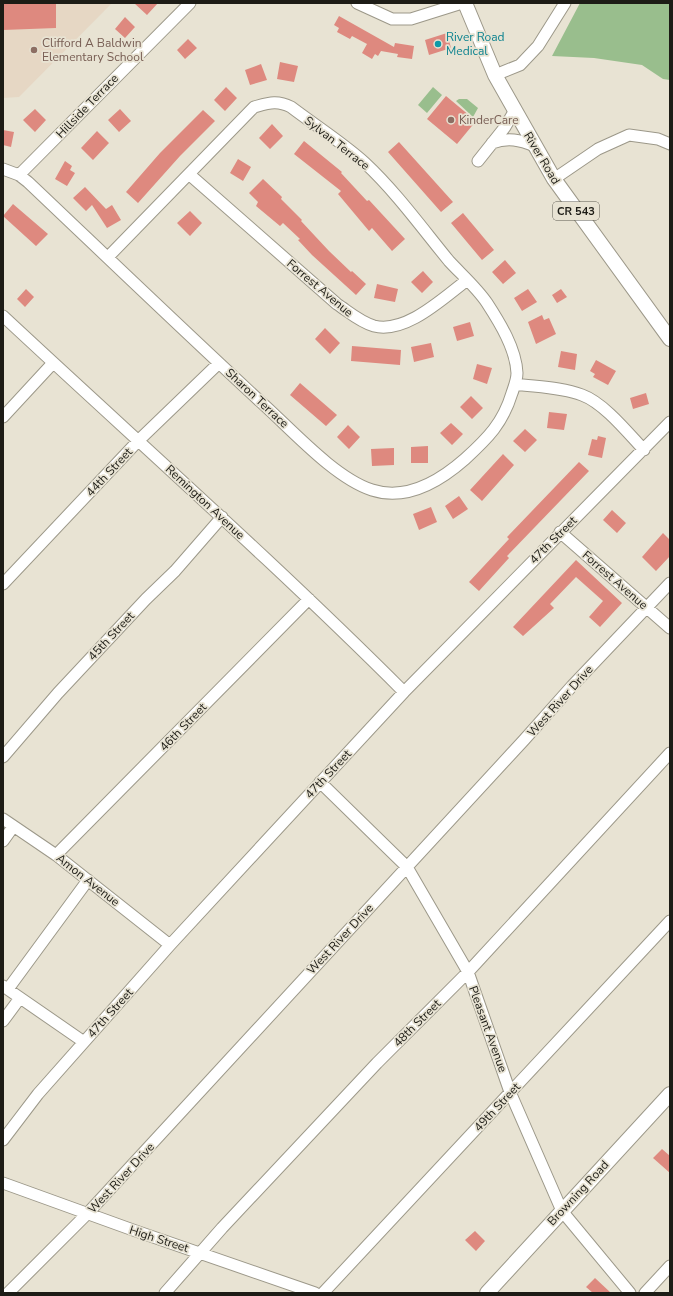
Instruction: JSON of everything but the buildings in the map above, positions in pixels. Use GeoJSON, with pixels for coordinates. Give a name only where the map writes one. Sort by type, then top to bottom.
{"type":"FeatureCollection","features":[{"type":"Feature","properties":{"kind":"main road","name":"River Road"},"geometry":{"type":"LineString","coordinates":[[464,3],[495,75],[554,179],[670,339]]}},
{"type":"Feature","properties":{"kind":"main road","name":"Browning Road"},"geometry":{"type":"LineString","coordinates":[[486,1293],[670,1094]]}},
{"type":"Feature","properties":{"kind":"street","name":"Hillside Terrace"},"geometry":{"type":"LineString","coordinates":[[19,175],[190,3]]}},
{"type":"Feature","properties":{"kind":"street"},"geometry":{"type":"LineString","coordinates":[[357,3],[392,19],[411,19],[464,3]]}},
{"type":"Feature","properties":{"kind":"street"},"geometry":{"type":"LineString","coordinates":[[495,75],[520,65],[538,46],[566,3]]}},
{"type":"Feature","properties":{"kind":"street","name":"Sylvan Terrace"},"geometry":{"type":"LineString","coordinates":[[108,258],[190,175],[254,107],[274,102],[282,103],[291,107],[365,163],[466,281],[485,300],[509,342],[517,372],[515,384]]}},
{"type":"Feature","properties":{"kind":"street"},"geometry":{"type":"LineString","coordinates":[[478,161],[505,127],[515,110]]}},
{"type":"Feature","properties":{"kind":"street"},"geometry":{"type":"LineString","coordinates":[[554,179],[598,149],[629,135],[658,139],[670,144]]}},
{"type":"Feature","properties":{"kind":"street"},"geometry":{"type":"LineString","coordinates":[[492,143],[500,140],[516,139],[535,146]]}},
{"type":"Feature","properties":{"kind":"street","name":"Sharon Terrace"},"geometry":{"type":"LineString","coordinates":[[3,169],[19,175],[219,363],[336,470],[353,481],[370,489],[382,493],[414,489],[429,485],[445,475],[491,434],[506,412],[515,384]]}},
{"type":"Feature","properties":{"kind":"street","name":"Forrest Avenue"},"geometry":{"type":"LineString","coordinates":[[190,175],[337,304],[361,321],[376,326],[404,322],[421,316],[466,281]]}},
{"type":"Feature","properties":{"kind":"street","name":"Remington Avenue"},"geometry":{"type":"LineString","coordinates":[[3,316],[222,517],[404,692]]}},
{"type":"Feature","properties":{"kind":"street"},"geometry":{"type":"LineString","coordinates":[[3,417],[53,363]]}},
{"type":"Feature","properties":{"kind":"street","name":"44th Street"},"geometry":{"type":"LineString","coordinates":[[3,584],[138,441],[219,363]]}},
{"type":"Feature","properties":{"kind":"street"},"geometry":{"type":"LineString","coordinates":[[515,384],[565,390],[583,395],[603,409],[644,450]]}},
{"type":"Feature","properties":{"kind":"street","name":"47th Street"},"geometry":{"type":"LineString","coordinates":[[3,1140],[38,1094],[84,1042],[170,945],[320,782],[404,692],[670,422]]}},
{"type":"Feature","properties":{"kind":"street","name":"45th Street"},"geometry":{"type":"LineString","coordinates":[[3,757],[58,693],[146,599],[175,571],[222,517]]}},
{"type":"Feature","properties":{"kind":"street","name":"Forrest Avenue"},"geometry":{"type":"LineString","coordinates":[[560,532],[670,628]]}},
{"type":"Feature","properties":{"kind":"street","name":"West River Drive"},"geometry":{"type":"LineString","coordinates":[[8,1293],[87,1214],[572,686],[670,583]]}},
{"type":"Feature","properties":{"kind":"street","name":"46th Street"},"geometry":{"type":"LineString","coordinates":[[56,855],[309,599]]}},
{"type":"Feature","properties":{"kind":"street","name":"48th Street"},"geometry":{"type":"LineString","coordinates":[[165,1293],[222,1228],[377,1063],[468,972],[670,753]]}},
{"type":"Feature","properties":{"kind":"street","name":"Pleasant Avenue"},"geometry":{"type":"LineString","coordinates":[[320,782],[406,867],[468,972],[510,1092],[562,1211],[630,1293]]}},
{"type":"Feature","properties":{"kind":"street","name":"Amon Avenue"},"geometry":{"type":"LineString","coordinates":[[3,820],[56,855],[170,945]]}},
{"type":"Feature","properties":{"kind":"street"},"geometry":{"type":"LineString","coordinates":[[3,841],[13,826]]}},
{"type":"Feature","properties":{"kind":"street"},"geometry":{"type":"LineString","coordinates":[[84,1042],[6,987],[88,880]]}},
{"type":"Feature","properties":{"kind":"street","name":"49th Street"},"geometry":{"type":"LineString","coordinates":[[323,1293],[670,921]]}},
{"type":"Feature","properties":{"kind":"street"},"geometry":{"type":"LineString","coordinates":[[3,1021],[20,998]]}},
{"type":"Feature","properties":{"kind":"street","name":"High Street"},"geometry":{"type":"LineString","coordinates":[[3,1183],[87,1214],[316,1293]]}},
{"type":"Feature","properties":{"kind":"street"},"geometry":{"type":"LineString","coordinates":[[645,1293],[670,1266]]}},
{"type":"Feature","properties":{"kind":"shaded area","name":"Clifford A Baldwin Elementary School"},"geometry":{"type":"Polygon","coordinates":[[[3,3],[112,3],[19,97],[3,98],[3,3]]]}},
{"type":"Feature","properties":{"kind":"green space"},"geometry":{"type":"Polygon","coordinates":[[[580,3],[670,3],[670,80],[663,79],[642,65],[594,58],[552,56],[580,3]]]}},
{"type":"Feature","properties":{"kind":"green space"},"geometry":{"type":"Polygon","coordinates":[[[433,87],[442,95],[427,113],[418,105],[433,87]]]}},
{"type":"Feature","properties":{"kind":"green space"},"geometry":{"type":"Polygon","coordinates":[[[459,99],[467,99],[478,108],[473,117],[456,101],[459,99]]]}},
{"type":"Feature","properties":{"kind":"place","name":"River Road Medical"},"geometry":{"type":"Point","coordinates":[438,44]}},
{"type":"Feature","properties":{"kind":"place","name":"Clifford A Baldwin Elementary School"},"geometry":{"type":"Point","coordinates":[34,50]}},
{"type":"Feature","properties":{"kind":"place","name":"KinderCare"},"geometry":{"type":"Point","coordinates":[451,120]}}]}
